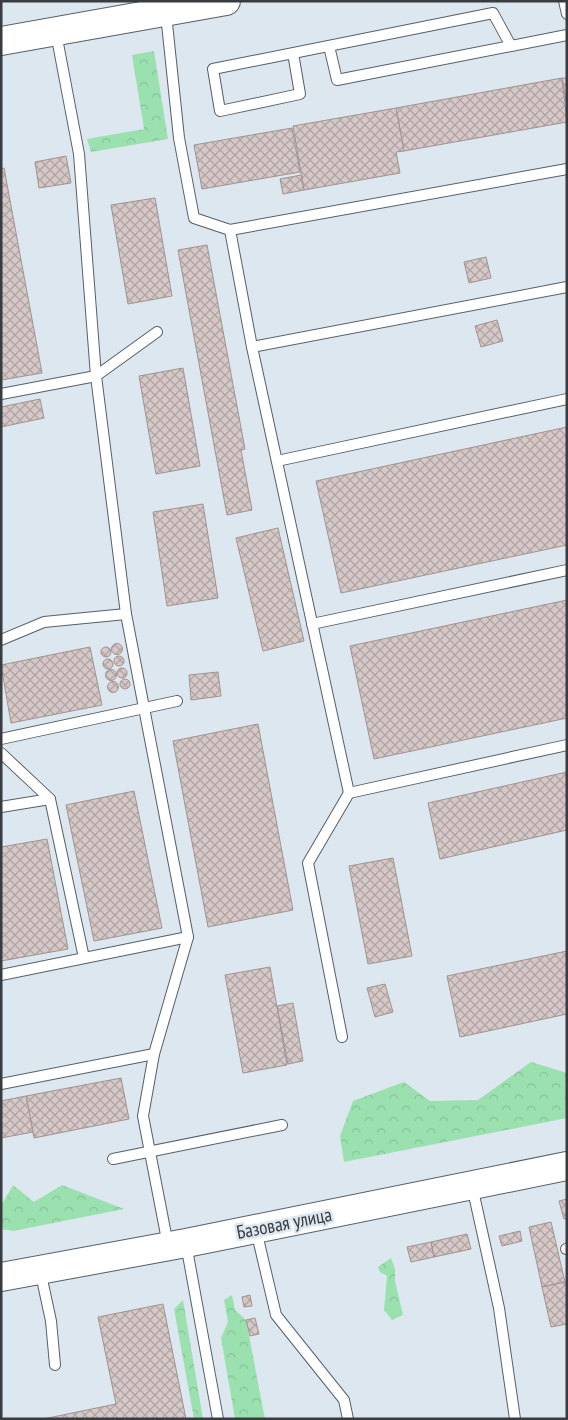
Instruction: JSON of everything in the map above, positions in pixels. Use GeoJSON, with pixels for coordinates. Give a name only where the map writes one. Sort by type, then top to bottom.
{"type":"FeatureCollection","features":[{"type":"Feature","properties":{"kind":"street"},"geometry":{"type":"LineString","coordinates":[[1,41],[56,32],[151,10],[226,1]]}},
{"type":"Feature","properties":{"kind":"street","name":"Базовая улица"},"geometry":{"type":"LineString","coordinates":[[1,1277],[177,1245],[567,1166]]}},
{"type":"Feature","properties":{"kind":"lane"},"geometry":{"type":"LineString","coordinates":[[564,1],[567,14]]}},
{"type":"Feature","properties":{"kind":"lane"},"geometry":{"type":"LineString","coordinates":[[151,10],[179,138],[194,218],[230,230],[567,169]]}},
{"type":"Feature","properties":{"kind":"lane"},"geometry":{"type":"LineString","coordinates":[[293,53],[300,94],[220,110],[213,69],[293,53],[329,46],[493,13],[511,46]]}},
{"type":"Feature","properties":{"kind":"lane"},"geometry":{"type":"LineString","coordinates":[[56,32],[79,154],[96,376],[126,614],[188,937],[154,1054],[143,1116],[177,1245],[218,1419]]}},
{"type":"Feature","properties":{"kind":"lane"},"geometry":{"type":"LineString","coordinates":[[329,46],[338,80],[567,35]]}},
{"type":"Feature","properties":{"kind":"lane"},"geometry":{"type":"LineString","coordinates":[[230,230],[252,347],[349,793],[308,863],[342,1037]]}},
{"type":"Feature","properties":{"kind":"lane"},"geometry":{"type":"LineString","coordinates":[[252,347],[567,287]]}},
{"type":"Feature","properties":{"kind":"lane"},"geometry":{"type":"LineString","coordinates":[[1,394],[96,376],[158,332]]}},
{"type":"Feature","properties":{"kind":"lane"},"geometry":{"type":"LineString","coordinates":[[277,462],[567,399]]}},
{"type":"Feature","properties":{"kind":"lane"},"geometry":{"type":"LineString","coordinates":[[312,624],[567,570]]}},
{"type":"Feature","properties":{"kind":"lane"},"geometry":{"type":"LineString","coordinates":[[1,640],[44,622],[126,614]]}},
{"type":"Feature","properties":{"kind":"lane"},"geometry":{"type":"LineString","coordinates":[[1,739],[177,701]]}},
{"type":"Feature","properties":{"kind":"lane"},"geometry":{"type":"LineString","coordinates":[[349,793],[567,745]]}},
{"type":"Feature","properties":{"kind":"lane"},"geometry":{"type":"LineString","coordinates":[[1,753],[50,798],[84,958]]}},
{"type":"Feature","properties":{"kind":"lane"},"geometry":{"type":"LineString","coordinates":[[1,807],[50,798]]}},
{"type":"Feature","properties":{"kind":"lane"},"geometry":{"type":"LineString","coordinates":[[1,974],[188,937]]}},
{"type":"Feature","properties":{"kind":"lane"},"geometry":{"type":"LineString","coordinates":[[1,1084],[154,1054]]}},
{"type":"Feature","properties":{"kind":"lane"},"geometry":{"type":"LineString","coordinates":[[113,1159],[282,1125]]}},
{"type":"Feature","properties":{"kind":"lane"},"geometry":{"type":"LineString","coordinates":[[472,1185],[499,1308],[515,1419]]}},
{"type":"Feature","properties":{"kind":"lane"},"geometry":{"type":"LineString","coordinates":[[255,1229],[276,1316],[344,1400],[348,1419]]}},
{"type":"Feature","properties":{"kind":"lane"},"geometry":{"type":"LineString","coordinates":[[40,1269],[51,1321],[55,1365]]}},
{"type":"Feature","properties":{"kind":"green space"},"geometry":{"type":"Polygon","coordinates":[[[154,51],[168,139],[91,152],[87,139],[144,129],[132,55],[154,51]]]}},
{"type":"Feature","properties":{"kind":"green space"},"geometry":{"type":"Polygon","coordinates":[[[531,1062],[567,1073],[567,1118],[344,1162],[340,1136],[353,1101],[404,1082],[430,1101],[478,1100],[531,1062]]]}},
{"type":"Feature","properties":{"kind":"green space"},"geometry":{"type":"Polygon","coordinates":[[[13,1185],[34,1202],[62,1185],[124,1209],[13,1231],[1,1229],[1,1206],[13,1185]]]}},
{"type":"Feature","properties":{"kind":"green space"},"geometry":{"type":"Polygon","coordinates":[[[391,1258],[395,1269],[395,1281],[403,1315],[392,1320],[384,1310],[387,1276],[380,1272],[378,1267],[391,1258]]]}},
{"type":"Feature","properties":{"kind":"green space"},"geometry":{"type":"Polygon","coordinates":[[[232,1295],[235,1310],[246,1320],[265,1419],[235,1419],[221,1338],[228,1322],[224,1300],[232,1295]]]}},
{"type":"Feature","properties":{"kind":"green space"},"geometry":{"type":"Polygon","coordinates":[[[183,1300],[203,1419],[194,1419],[174,1309],[183,1300]]]}},
{"type":"Feature","properties":{"kind":"building"},"geometry":{"type":"Polygon","coordinates":[[[562,78],[567,122],[404,151],[396,108],[562,78]]]}},
{"type":"Feature","properties":{"kind":"building"},"geometry":{"type":"Polygon","coordinates":[[[562,78],[567,78],[567,106],[562,78]]]}},
{"type":"Feature","properties":{"kind":"building"},"geometry":{"type":"Polygon","coordinates":[[[396,108],[404,151],[396,152],[400,173],[304,190],[293,126],[396,108]]]}},
{"type":"Feature","properties":{"kind":"building"},"geometry":{"type":"Polygon","coordinates":[[[292,128],[300,172],[202,189],[194,145],[292,128]]]}},
{"type":"Feature","properties":{"kind":"building"},"geometry":{"type":"Polygon","coordinates":[[[66,156],[71,183],[39,188],[35,162],[66,156]]]}},
{"type":"Feature","properties":{"kind":"building"},"geometry":{"type":"Polygon","coordinates":[[[4,168],[42,373],[1,380],[1,169],[4,168]]]}},
{"type":"Feature","properties":{"kind":"building"},"geometry":{"type":"Polygon","coordinates":[[[301,175],[304,190],[283,194],[280,179],[301,175]]]}},
{"type":"Feature","properties":{"kind":"building"},"geometry":{"type":"Polygon","coordinates":[[[155,198],[172,296],[128,304],[111,205],[155,198]]]}},
{"type":"Feature","properties":{"kind":"building"},"geometry":{"type":"Polygon","coordinates":[[[207,245],[245,449],[241,450],[252,510],[227,515],[178,250],[207,245]]]}},
{"type":"Feature","properties":{"kind":"building"},"geometry":{"type":"Polygon","coordinates":[[[486,257],[491,278],[469,283],[464,262],[486,257]]]}},
{"type":"Feature","properties":{"kind":"building"},"geometry":{"type":"Polygon","coordinates":[[[497,320],[503,341],[481,347],[475,326],[497,320]]]}},
{"type":"Feature","properties":{"kind":"building"},"geometry":{"type":"Polygon","coordinates":[[[183,368],[200,466],[156,474],[139,376],[183,368]]]}},
{"type":"Feature","properties":{"kind":"building"},"geometry":{"type":"Polygon","coordinates":[[[40,399],[44,418],[1,427],[1,407],[40,399]]]}},
{"type":"Feature","properties":{"kind":"building"},"geometry":{"type":"Polygon","coordinates":[[[567,427],[567,545],[341,593],[316,481],[567,427]]]}},
{"type":"Feature","properties":{"kind":"building"},"geometry":{"type":"Polygon","coordinates":[[[203,504],[218,598],[167,606],[153,512],[203,504]]]}},
{"type":"Feature","properties":{"kind":"building"},"geometry":{"type":"Polygon","coordinates":[[[278,528],[304,641],[263,651],[236,538],[278,528]]]}},
{"type":"Feature","properties":{"kind":"building"},"geometry":{"type":"Polygon","coordinates":[[[567,600],[567,718],[374,759],[350,646],[567,600]]]}},
{"type":"Feature","properties":{"kind":"building"},"geometry":{"type":"Polygon","coordinates":[[[115,644],[119,644],[122,649],[121,653],[115,654],[112,651],[112,647],[115,644]]]}},
{"type":"Feature","properties":{"kind":"building"},"geometry":{"type":"Polygon","coordinates":[[[90,647],[102,705],[11,723],[1,665],[90,647]]]}},
{"type":"Feature","properties":{"kind":"building"},"geometry":{"type":"Polygon","coordinates":[[[104,647],[108,647],[111,652],[110,656],[104,657],[101,654],[101,650],[104,647]]]}},
{"type":"Feature","properties":{"kind":"building"},"geometry":{"type":"Polygon","coordinates":[[[117,656],[121,656],[124,661],[123,665],[117,666],[114,663],[114,659],[117,656]]]}},
{"type":"Feature","properties":{"kind":"building"},"geometry":{"type":"Polygon","coordinates":[[[106,659],[110,659],[113,664],[112,668],[106,669],[103,666],[103,662],[106,659]]]}},
{"type":"Feature","properties":{"kind":"building"},"geometry":{"type":"Polygon","coordinates":[[[120,668],[124,668],[127,673],[126,677],[120,678],[117,675],[117,671],[120,668]]]}},
{"type":"Feature","properties":{"kind":"building"},"geometry":{"type":"Polygon","coordinates":[[[109,670],[113,670],[116,675],[115,679],[109,680],[106,677],[106,673],[109,670]]]}},
{"type":"Feature","properties":{"kind":"building"},"geometry":{"type":"Polygon","coordinates":[[[218,672],[221,696],[191,700],[189,675],[218,672]]]}},
{"type":"Feature","properties":{"kind":"building"},"geometry":{"type":"Polygon","coordinates":[[[123,679],[127,679],[130,684],[129,688],[123,689],[120,686],[120,682],[123,679]]]}},
{"type":"Feature","properties":{"kind":"building"},"geometry":{"type":"Polygon","coordinates":[[[111,682],[115,682],[118,687],[117,691],[111,692],[108,689],[108,685],[111,682]]]}},
{"type":"Feature","properties":{"kind":"building"},"geometry":{"type":"Polygon","coordinates":[[[258,724],[293,910],[208,927],[173,741],[258,724]]]}},
{"type":"Feature","properties":{"kind":"building"},"geometry":{"type":"Polygon","coordinates":[[[567,772],[567,830],[440,859],[428,803],[567,772]]]}},
{"type":"Feature","properties":{"kind":"building"},"geometry":{"type":"Polygon","coordinates":[[[134,791],[162,928],[94,941],[66,805],[134,791]]]}},
{"type":"Feature","properties":{"kind":"building"},"geometry":{"type":"Polygon","coordinates":[[[47,839],[68,949],[1,961],[1,847],[47,839]]]}},
{"type":"Feature","properties":{"kind":"building"},"geometry":{"type":"Polygon","coordinates":[[[393,858],[412,956],[368,964],[349,866],[393,858]]]}},
{"type":"Feature","properties":{"kind":"building"},"geometry":{"type":"Polygon","coordinates":[[[567,951],[567,1014],[460,1037],[447,976],[567,951]]]}},
{"type":"Feature","properties":{"kind":"building"},"geometry":{"type":"Polygon","coordinates":[[[270,967],[287,1065],[243,1073],[225,975],[270,967]]]}},
{"type":"Feature","properties":{"kind":"building"},"geometry":{"type":"Polygon","coordinates":[[[385,984],[393,1012],[375,1017],[367,988],[385,984]]]}},
{"type":"Feature","properties":{"kind":"building"},"geometry":{"type":"Polygon","coordinates":[[[293,1003],[303,1061],[288,1064],[277,1006],[293,1003]]]}},
{"type":"Feature","properties":{"kind":"building"},"geometry":{"type":"Polygon","coordinates":[[[121,1078],[129,1119],[34,1138],[26,1096],[121,1078]]]}},
{"type":"Feature","properties":{"kind":"building"},"geometry":{"type":"Polygon","coordinates":[[[26,1096],[33,1132],[1,1138],[1,1101],[26,1096]]]}},
{"type":"Feature","properties":{"kind":"building"},"geometry":{"type":"Polygon","coordinates":[[[567,1199],[567,1218],[564,1219],[559,1201],[567,1199]]]}},
{"type":"Feature","properties":{"kind":"building"},"geometry":{"type":"Polygon","coordinates":[[[551,1222],[565,1282],[542,1287],[529,1227],[551,1222]]]}},
{"type":"Feature","properties":{"kind":"building"},"geometry":{"type":"Polygon","coordinates":[[[520,1231],[522,1241],[502,1246],[499,1236],[520,1231]]]}},
{"type":"Feature","properties":{"kind":"building"},"geometry":{"type":"Polygon","coordinates":[[[467,1234],[471,1249],[434,1257],[431,1242],[467,1234]]]}},
{"type":"Feature","properties":{"kind":"building"},"geometry":{"type":"Polygon","coordinates":[[[431,1242],[434,1257],[411,1262],[407,1247],[431,1242]]]}},
{"type":"Feature","properties":{"kind":"building"},"geometry":{"type":"Polygon","coordinates":[[[567,1282],[567,1324],[551,1327],[542,1287],[567,1282]]]}},
{"type":"Feature","properties":{"kind":"building"},"geometry":{"type":"Polygon","coordinates":[[[250,1295],[252,1306],[244,1307],[242,1297],[250,1295]]]}},
{"type":"Feature","properties":{"kind":"building"},"geometry":{"type":"Polygon","coordinates":[[[163,1304],[186,1419],[43,1419],[116,1404],[98,1317],[163,1304]]]}},
{"type":"Feature","properties":{"kind":"building"},"geometry":{"type":"Polygon","coordinates":[[[255,1318],[259,1334],[250,1336],[246,1320],[255,1318]]]}}]}
